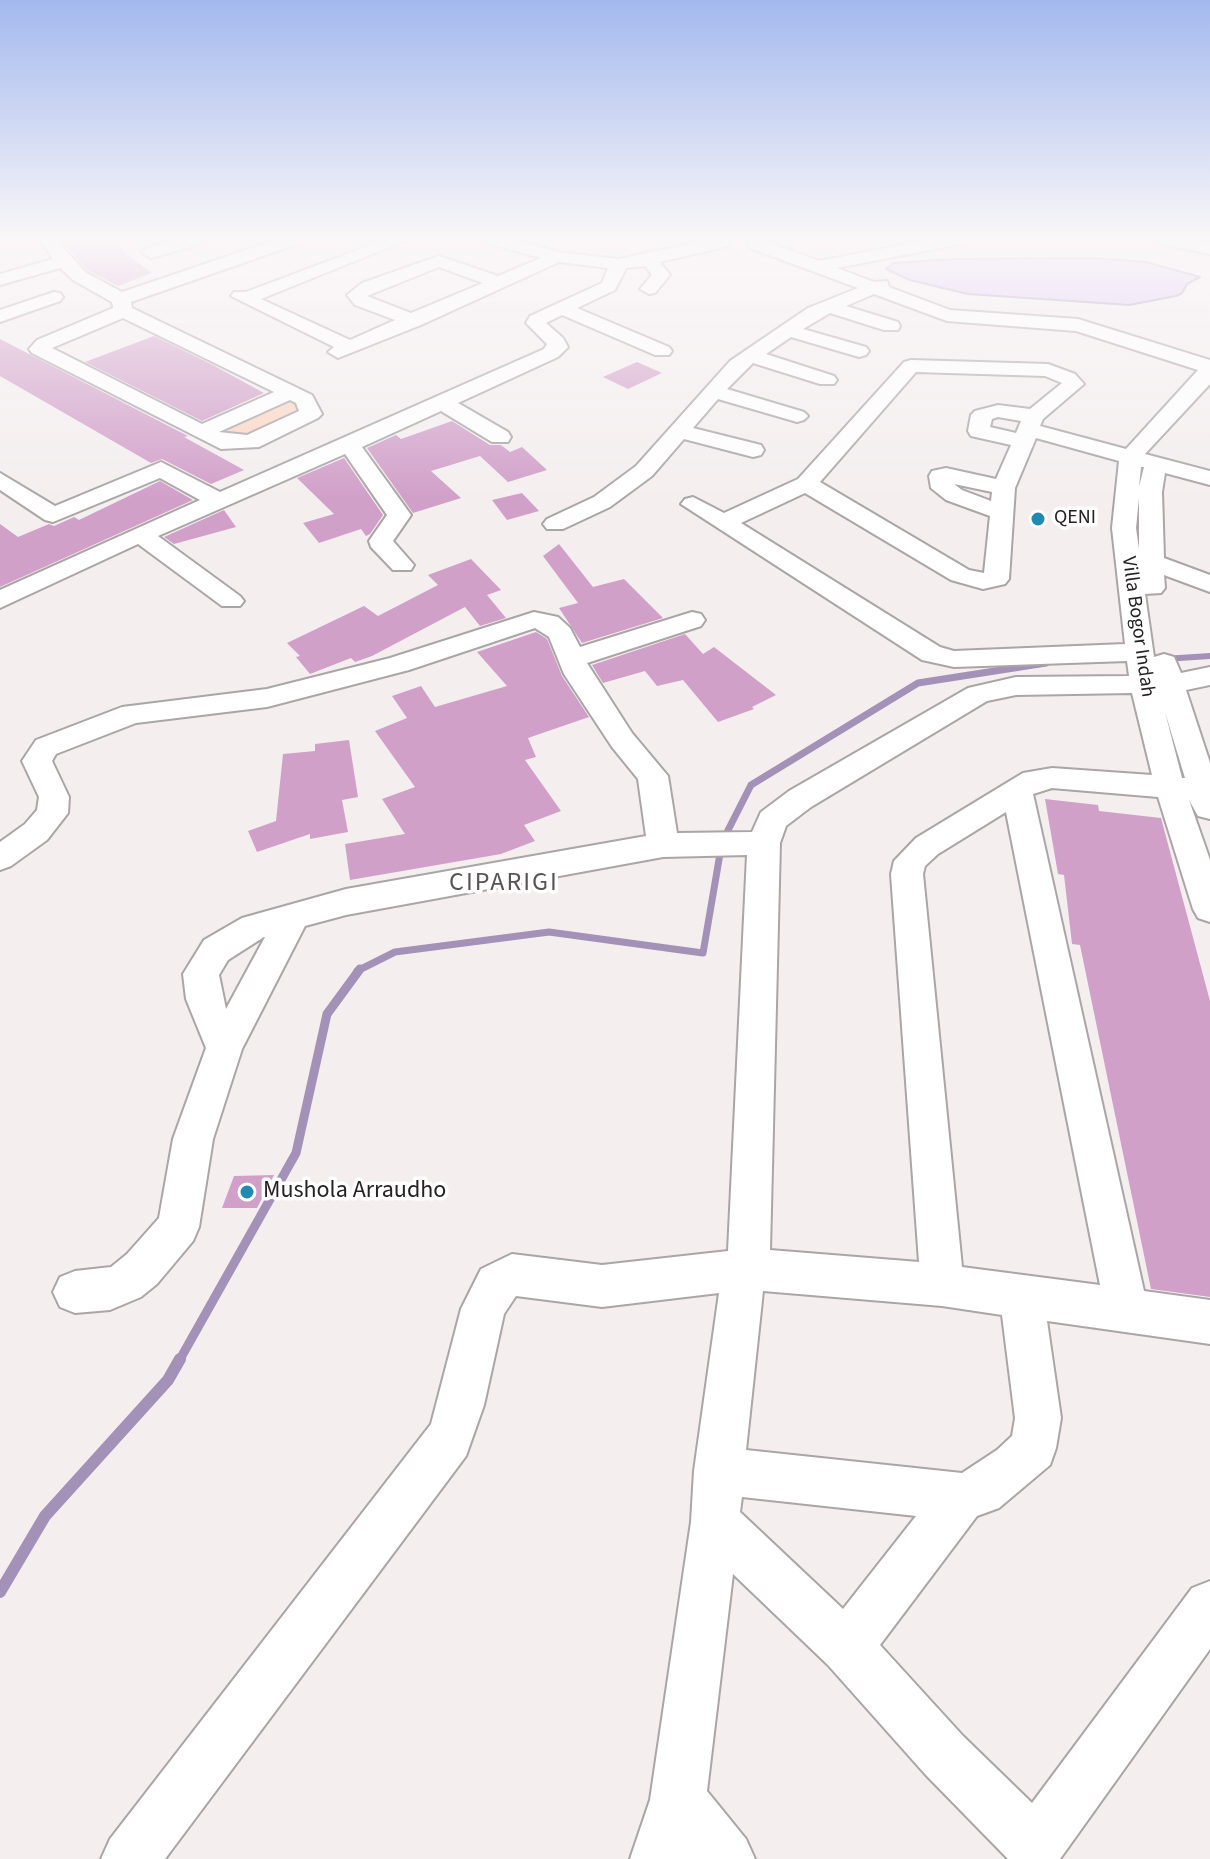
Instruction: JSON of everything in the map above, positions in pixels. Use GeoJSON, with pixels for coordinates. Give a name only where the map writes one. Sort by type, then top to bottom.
{"type":"FeatureCollection","features":[{"type":"Feature","properties":{"kind":"street"},"geometry":{"type":"LineString","coordinates":[[83,325],[39,347],[208,436],[221,452],[229,455],[251,442],[303,401]]}},
{"type":"Feature","properties":{"kind":"street"},"geometry":{"type":"LineString","coordinates":[[120,336],[148,325]]}},
{"type":"Feature","properties":{"kind":"street"},"geometry":{"type":"LineString","coordinates":[[151,325],[303,401]]}},
{"type":"Feature","properties":{"kind":"street"},"geometry":{"type":"LineString","coordinates":[[296,325],[344,350],[405,325]]}},
{"type":"Feature","properties":{"kind":"street"},"geometry":{"type":"LineString","coordinates":[[0,600],[556,350],[556,342],[537,325]]}},
{"type":"Feature","properties":{"kind":"street"},"geometry":{"type":"LineString","coordinates":[[600,325],[662,351]]}},
{"type":"Feature","properties":{"kind":"street"},"geometry":{"type":"LineString","coordinates":[[555,524],[626,487],[716,392],[727,374],[795,325]]}},
{"type":"Feature","properties":{"kind":"street"},"geometry":{"type":"LineString","coordinates":[[887,325],[891,326]]}},
{"type":"Feature","properties":{"kind":"street"},"geometry":{"type":"LineString","coordinates":[[1073,325],[1098,329],[1210,367],[1201,382],[1131,456]]}},
{"type":"Feature","properties":{"kind":"street"},"geometry":{"type":"LineString","coordinates":[[1108,325],[1210,357]]}},
{"type":"Feature","properties":{"kind":"street"},"geometry":{"type":"LineString","coordinates":[[786,330],[859,351]]}},
{"type":"Feature","properties":{"kind":"street"},"geometry":{"type":"LineString","coordinates":[[61,359],[91,347]]}},
{"type":"Feature","properties":{"kind":"street"},"geometry":{"type":"LineString","coordinates":[[750,356],[827,380]]}},
{"type":"Feature","properties":{"kind":"street"},"geometry":{"type":"LineString","coordinates":[[723,522],[806,484],[911,366],[1048,370],[1068,378],[1074,384],[1030,429],[1004,488],[996,579],[972,580],[806,484]]}},
{"type":"Feature","properties":{"kind":"street"},"geometry":{"type":"LineString","coordinates":[[716,392],[797,416]]}},
{"type":"Feature","properties":{"kind":"street"},"geometry":{"type":"LineString","coordinates":[[208,436],[303,401]]}},
{"type":"Feature","properties":{"kind":"street"},"geometry":{"type":"LineString","coordinates":[[441,402],[500,437]]}},
{"type":"Feature","properties":{"kind":"street"},"geometry":{"type":"LineString","coordinates":[[1155,462],[1210,405]]}},
{"type":"Feature","properties":{"kind":"street"},"geometry":{"type":"LineString","coordinates":[[1030,429],[1210,478]]}},
{"type":"Feature","properties":{"kind":"street"},"geometry":{"type":"LineString","coordinates":[[678,431],[753,450]]}},
{"type":"Feature","properties":{"kind":"street"},"geometry":{"type":"LineString","coordinates":[[349,444],[399,515],[381,541],[402,565]]}},
{"type":"Feature","properties":{"kind":"street","name":"Villa Bogor Indah"},"geometry":{"type":"LineString","coordinates":[[1131,456],[1124,528],[1152,664],[1194,796],[1210,909]]}},
{"type":"Feature","properties":{"kind":"street","name":"Villa Bogor Indah"},"geometry":{"type":"LineString","coordinates":[[1152,664],[1150,492],[1155,462]]}},
{"type":"Feature","properties":{"kind":"street"},"geometry":{"type":"LineString","coordinates":[[0,480],[53,515],[161,469],[219,501]]}},
{"type":"Feature","properties":{"kind":"street"},"geometry":{"type":"LineString","coordinates":[[1002,513],[954,495],[939,483],[940,476],[946,475],[1004,488]]}},
{"type":"Feature","properties":{"kind":"street"},"geometry":{"type":"LineString","coordinates":[[693,504],[932,654],[954,659],[1152,664],[1210,676]]}},
{"type":"Feature","properties":{"kind":"street"},"geometry":{"type":"LineString","coordinates":[[141,534],[170,559],[231,601]]}},
{"type":"Feature","properties":{"kind":"street"},"geometry":{"type":"LineString","coordinates":[[1149,561],[1210,584]]}},
{"type":"Feature","properties":{"kind":"street"},"geometry":{"type":"LineString","coordinates":[[0,858],[22,844],[52,813],[54,797],[37,761],[46,747],[132,714],[267,698],[360,676],[468,644],[534,620],[549,623],[561,634],[578,674],[622,740],[653,776],[663,845]]}},
{"type":"Feature","properties":{"kind":"street"},"geometry":{"type":"LineString","coordinates":[[573,658],[692,620]]}},
{"type":"Feature","properties":{"kind":"street"},"geometry":{"type":"LineString","coordinates":[[659,1859],[678,1800],[715,1522],[738,1302],[748,1269],[752,843],[772,820],[800,799],[978,694],[1152,664]]}},
{"type":"Feature","properties":{"kind":"street"},"geometry":{"type":"LineString","coordinates":[[942,1285],[907,874],[910,861],[927,846],[1034,780],[1052,778],[1194,796]]}},
{"type":"Feature","properties":{"kind":"street"},"geometry":{"type":"LineString","coordinates":[[1017,789],[1126,1308]]}},
{"type":"Feature","properties":{"kind":"street"},"geometry":{"type":"LineString","coordinates":[[224,1048],[204,999],[201,974],[216,950],[254,927],[346,902],[663,845],[752,843]]}},
{"type":"Feature","properties":{"kind":"street"},"geometry":{"type":"LineString","coordinates":[[75,1292],[110,1289],[126,1282],[142,1269],[178,1227],[193,1139],[224,1048],[293,916]]}},
{"type":"Feature","properties":{"kind":"street"},"geometry":{"type":"LineString","coordinates":[[130,1859],[449,1439],[461,1405],[483,1309],[496,1284],[512,1275],[602,1286],[748,1269],[942,1285],[1210,1322]]}},
{"type":"Feature","properties":{"kind":"street"},"geometry":{"type":"LineString","coordinates":[[718,1471],[962,1497],[993,1484],[1033,1448],[1038,1418],[1022,1298]]}},
{"type":"Feature","properties":{"kind":"street"},"geometry":{"type":"LineString","coordinates":[[846,1647],[962,1497]]}},
{"type":"Feature","properties":{"kind":"street"},"geometry":{"type":"LineString","coordinates":[[715,1522],[846,1647],[944,1755],[1041,1853],[1210,1606]]}},
{"type":"Feature","properties":{"kind":"street"},"geometry":{"type":"LineString","coordinates":[[678,1800],[726,1859]]}},
{"type":"Feature","properties":{"kind":"shaded area"},"geometry":{"type":"Polygon","coordinates":[[[285,398],[305,402],[306,410],[247,438],[221,439],[213,431],[285,398]]]}},
{"type":"Feature","properties":{"kind":"building"},"geometry":{"type":"Polygon","coordinates":[[[154,336],[264,393],[202,421],[85,362],[154,336]]]}},
{"type":"Feature","properties":{"kind":"building"},"geometry":{"type":"Polygon","coordinates":[[[0,339],[188,436],[184,437],[244,470],[211,484],[162,459],[151,463],[0,376],[0,339]]]}},
{"type":"Feature","properties":{"kind":"building"},"geometry":{"type":"Polygon","coordinates":[[[637,362],[662,373],[628,389],[603,377],[637,362]]]}},
{"type":"Feature","properties":{"kind":"building"},"geometry":{"type":"Polygon","coordinates":[[[452,421],[490,445],[501,445],[510,452],[522,447],[547,470],[508,482],[480,456],[431,471],[461,498],[413,513],[367,448],[396,435],[401,439],[452,421]]]}},
{"type":"Feature","properties":{"kind":"building"},"geometry":{"type":"Polygon","coordinates":[[[344,458],[383,515],[366,536],[361,529],[319,543],[303,523],[334,514],[297,478],[344,458]]]}},
{"type":"Feature","properties":{"kind":"building"},"geometry":{"type":"Polygon","coordinates":[[[160,481],[193,500],[0,587],[0,524],[18,537],[74,517],[79,520],[160,481]]]}},
{"type":"Feature","properties":{"kind":"building"},"geometry":{"type":"Polygon","coordinates":[[[522,493],[539,511],[507,520],[492,500],[522,493]]]}},
{"type":"Feature","properties":{"kind":"building"},"geometry":{"type":"Polygon","coordinates":[[[224,510],[236,527],[174,544],[164,537],[224,510]]]}},
{"type":"Feature","properties":{"kind":"building"},"geometry":{"type":"Polygon","coordinates":[[[559,544],[593,587],[624,579],[663,618],[582,643],[559,608],[578,603],[543,556],[559,544]]]}},
{"type":"Feature","properties":{"kind":"building"},"geometry":{"type":"Polygon","coordinates":[[[471,559],[501,590],[487,595],[506,618],[480,626],[465,607],[372,656],[355,662],[351,658],[310,674],[296,657],[300,656],[287,643],[364,606],[378,616],[438,585],[428,575],[471,559]]]}},
{"type":"Feature","properties":{"kind":"building"},"geometry":{"type":"Polygon","coordinates":[[[536,632],[547,639],[562,676],[589,717],[528,738],[536,757],[525,760],[561,811],[524,825],[535,841],[501,854],[350,880],[345,844],[405,834],[382,799],[415,787],[375,731],[407,718],[392,696],[421,686],[435,707],[507,686],[477,652],[536,632]]]}},
{"type":"Feature","properties":{"kind":"building"},"geometry":{"type":"Polygon","coordinates":[[[685,634],[703,654],[714,647],[776,695],[752,707],[754,709],[718,722],[683,680],[657,686],[645,671],[603,683],[592,665],[685,634]]]}},
{"type":"Feature","properties":{"kind":"building"},"geometry":{"type":"Polygon","coordinates":[[[349,740],[358,797],[342,800],[348,832],[310,839],[310,834],[257,852],[248,831],[276,821],[283,754],[315,751],[315,744],[349,740]]]}},
{"type":"Feature","properties":{"kind":"building"},"geometry":{"type":"Polygon","coordinates":[[[1045,799],[1098,805],[1099,811],[1161,818],[1210,1001],[1210,1297],[1151,1289],[1080,945],[1072,944],[1064,875],[1058,874],[1045,799]]]}},
{"type":"Feature","properties":{"kind":"building","name":"Mushola Arraudho"},"geometry":{"type":"Polygon","coordinates":[[[274,1175],[257,1208],[222,1208],[234,1176],[274,1175]]]}},
{"type":"Feature","properties":{"kind":"waterway"},"geometry":{"type":"LineString","coordinates":[[1164,659],[1210,656]]}},
{"type":"Feature","properties":{"kind":"waterway"},"geometry":{"type":"LineString","coordinates":[[359,970],[395,952],[549,932],[703,953],[722,842],[751,785],[918,683],[1046,663],[1033,665]]}},
{"type":"Feature","properties":{"kind":"waterway"},"geometry":{"type":"LineString","coordinates":[[179,1361],[296,1153],[327,1014],[359,970]]}},
{"type":"Feature","properties":{"kind":"waterway"},"geometry":{"type":"LineString","coordinates":[[0,1592],[45,1516],[168,1380],[180,1359]]}},
{"type":"Feature","properties":{"kind":"place","name":"QENI"},"geometry":{"type":"Point","coordinates":[1038,519]}},
{"type":"Feature","properties":{"kind":"place","name":"Mushola Arraudho"},"geometry":{"type":"Point","coordinates":[247,1192]}},
{"type":"Feature","properties":{"kind":"district","name":"CIPARIGI"},"geometry":{"type":"Point","coordinates":[504,884]}}]}
